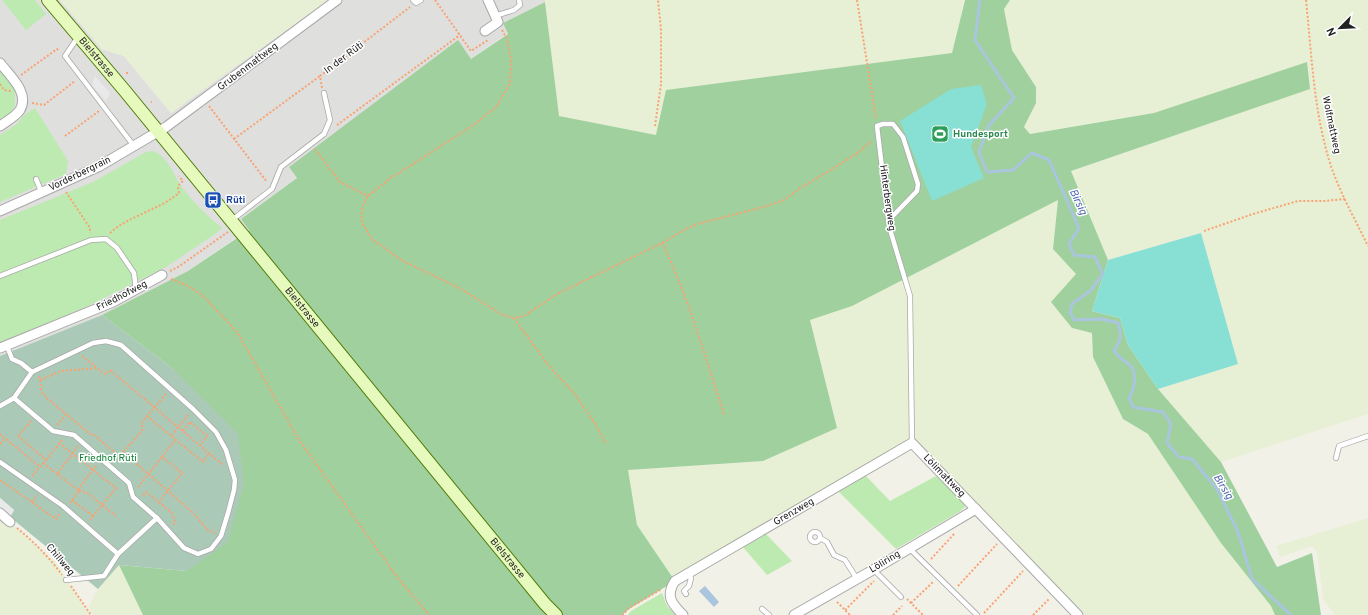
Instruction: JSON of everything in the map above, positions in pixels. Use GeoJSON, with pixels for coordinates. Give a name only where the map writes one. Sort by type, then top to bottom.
{"type":"FeatureCollection","features":[{"type":"Feature","properties":{"kind":"main road","name":"Bielstrasse"},"geometry":{"type":"LineString","coordinates":[[48,0],[545,604],[556,615]]}},
{"type":"Feature","properties":{"kind":"street","name":"Grubenmattweg"},"geometry":{"type":"LineString","coordinates":[[158,132],[337,0]]}},
{"type":"Feature","properties":{"kind":"street"},"geometry":{"type":"LineString","coordinates":[[485,31],[496,19],[488,0]]}},
{"type":"Feature","properties":{"kind":"street"},"geometry":{"type":"LineString","coordinates":[[0,63],[22,91],[23,102],[20,111],[0,126]]}},
{"type":"Feature","properties":{"kind":"street","name":"Vorderbergrain"},"geometry":{"type":"LineString","coordinates":[[0,211],[98,167],[158,132]]}},
{"type":"Feature","properties":{"kind":"street","name":"Friedhofweg"},"geometry":{"type":"LineString","coordinates":[[3,347],[113,302],[162,276]]}},
{"type":"Feature","properties":{"kind":"street","name":"Lölimattweg"},"geometry":{"type":"LineString","coordinates":[[912,444],[1078,615]]}},
{"type":"Feature","properties":{"kind":"street","name":"Grenzweg"},"geometry":{"type":"LineString","coordinates":[[675,581],[687,573],[699,571],[912,444]]}},
{"type":"Feature","properties":{"kind":"street","name":"Löliring"},"geometry":{"type":"LineString","coordinates":[[796,614],[857,579],[877,572],[909,548],[976,509]]}},
{"type":"Feature","properties":{"kind":"street"},"geometry":{"type":"LineString","coordinates":[[0,513],[10,522]]}},
{"type":"Feature","properties":{"kind":"street"},"geometry":{"type":"LineString","coordinates":[[675,581],[671,586],[670,599],[674,606],[683,615]]}},
{"type":"Feature","properties":{"kind":"lane"},"geometry":{"type":"LineString","coordinates":[[415,2],[421,0]]}},
{"type":"Feature","properties":{"kind":"lane"},"geometry":{"type":"LineString","coordinates":[[496,19],[514,10],[520,5],[519,0]]}},
{"type":"Feature","properties":{"kind":"lane"},"geometry":{"type":"LineString","coordinates":[[79,36],[65,56],[134,146]]}},
{"type":"Feature","properties":{"kind":"lane"},"geometry":{"type":"LineString","coordinates":[[233,224],[272,189],[281,167],[324,134],[330,120],[324,93]]}},
{"type":"Feature","properties":{"kind":"lane"},"geometry":{"type":"LineString","coordinates":[[877,126],[883,124],[893,124],[903,138],[918,184],[917,191],[888,220]]}},
{"type":"Feature","properties":{"kind":"lane","name":"Hinterbergweg"},"geometry":{"type":"LineString","coordinates":[[877,126],[888,220],[910,296],[912,444]]}},
{"type":"Feature","properties":{"kind":"lane"},"geometry":{"type":"LineString","coordinates":[[36,179],[42,193]]}},
{"type":"Feature","properties":{"kind":"lane"},"geometry":{"type":"LineString","coordinates":[[0,276],[91,240],[106,238],[117,248],[134,273],[136,289]]}},
{"type":"Feature","properties":{"kind":"lane"},"geometry":{"type":"LineString","coordinates":[[0,406],[14,398],[34,371],[93,343],[106,342],[121,344],[216,432],[226,450],[235,480],[234,490],[221,536],[211,549],[198,554],[184,548],[157,518],[133,497],[129,483],[74,435],[53,431],[36,415],[14,398]]}},
{"type":"Feature","properties":{"kind":"lane"},"geometry":{"type":"LineString","coordinates":[[3,347],[12,359],[34,371]]}},
{"type":"Feature","properties":{"kind":"lane"},"geometry":{"type":"LineString","coordinates":[[1336,458],[1339,446],[1368,436]]}},
{"type":"Feature","properties":{"kind":"lane"},"geometry":{"type":"LineString","coordinates":[[0,462],[65,508],[118,554]]}},
{"type":"Feature","properties":{"kind":"lane"},"geometry":{"type":"LineString","coordinates":[[66,580],[104,576],[118,554],[157,518]]}},
{"type":"Feature","properties":{"kind":"lane"},"geometry":{"type":"LineString","coordinates":[[820,538],[827,542],[834,555],[845,560],[857,579]]}},
{"type":"Feature","properties":{"kind":"lane"},"geometry":{"type":"LineString","coordinates":[[909,548],[977,615]]}},
{"type":"Feature","properties":{"kind":"lane"},"geometry":{"type":"LineString","coordinates":[[877,572],[901,597]]}},
{"type":"Feature","properties":{"kind":"lane"},"geometry":{"type":"LineString","coordinates":[[686,594],[684,591],[689,586],[691,578],[687,573]]}},
{"type":"Feature","properties":{"kind":"lane"},"geometry":{"type":"LineString","coordinates":[[762,608],[770,615]]}},
{"type":"Feature","properties":{"kind":"path"},"geometry":{"type":"LineString","coordinates":[[435,0],[471,51],[490,39],[485,31]]}},
{"type":"Feature","properties":{"kind":"path"},"geometry":{"type":"LineString","coordinates":[[655,126],[661,84],[661,30],[658,0]]}},
{"type":"Feature","properties":{"kind":"path"},"geometry":{"type":"LineString","coordinates":[[857,0],[877,126]]}},
{"type":"Feature","properties":{"kind":"path","name":"Wolfmattweg"},"geometry":{"type":"LineString","coordinates":[[1306,0],[1319,117],[1325,146],[1345,199],[1368,246]]}},
{"type":"Feature","properties":{"kind":"path","name":"In der Rüti"},"geometry":{"type":"LineString","coordinates":[[324,93],[320,76],[415,2]]}},
{"type":"Feature","properties":{"kind":"path"},"geometry":{"type":"LineString","coordinates":[[496,19],[507,39],[511,60],[510,83],[496,107],[475,124],[388,180],[368,196],[363,205],[361,215],[363,225],[372,239],[401,260],[459,288],[503,315],[514,318],[524,316],[557,294],[662,243],[697,224],[767,206],[784,200],[803,186],[856,154],[878,135]]}},
{"type":"Feature","properties":{"kind":"path"},"geometry":{"type":"LineString","coordinates":[[324,134],[460,35]]}},
{"type":"Feature","properties":{"kind":"path"},"geometry":{"type":"LineString","coordinates":[[13,80],[57,49],[65,56]]}},
{"type":"Feature","properties":{"kind":"path"},"geometry":{"type":"LineString","coordinates":[[234,139],[320,76]]}},
{"type":"Feature","properties":{"kind":"path"},"geometry":{"type":"LineString","coordinates":[[23,102],[44,105],[81,77]]}},
{"type":"Feature","properties":{"kind":"path"},"geometry":{"type":"LineString","coordinates":[[204,99],[272,189]]}},
{"type":"Feature","properties":{"kind":"path"},"geometry":{"type":"LineString","coordinates":[[65,136],[104,107]]}},
{"type":"Feature","properties":{"kind":"path"},"geometry":{"type":"LineString","coordinates":[[311,144],[340,182],[368,196]]}},
{"type":"Feature","properties":{"kind":"path"},"geometry":{"type":"LineString","coordinates":[[106,238],[112,231],[153,209],[178,193],[178,186],[183,182],[176,171]]}},
{"type":"Feature","properties":{"kind":"path"},"geometry":{"type":"LineString","coordinates":[[61,184],[90,228],[91,240]]}},
{"type":"Feature","properties":{"kind":"path"},"geometry":{"type":"LineString","coordinates":[[1204,231],[1253,214],[1298,201],[1345,199]]}},
{"type":"Feature","properties":{"kind":"path"},"geometry":{"type":"LineString","coordinates":[[162,276],[178,267],[233,224]]}},
{"type":"Feature","properties":{"kind":"path"},"geometry":{"type":"LineString","coordinates":[[662,243],[687,300],[724,414]]}},
{"type":"Feature","properties":{"kind":"path"},"geometry":{"type":"LineString","coordinates":[[162,276],[186,284],[202,295],[236,332],[299,440],[397,577],[429,615]]}},
{"type":"Feature","properties":{"kind":"path"},"geometry":{"type":"LineString","coordinates":[[514,318],[548,365],[574,393],[594,422],[606,444]]}},
{"type":"Feature","properties":{"kind":"path"},"geometry":{"type":"LineString","coordinates":[[76,350],[105,374],[110,370],[233,474]]}},
{"type":"Feature","properties":{"kind":"path"},"geometry":{"type":"LineString","coordinates":[[40,380],[61,371],[97,368]]}},
{"type":"Feature","properties":{"kind":"path"},"geometry":{"type":"LineString","coordinates":[[34,371],[40,380],[41,391],[48,399],[120,457],[142,431],[142,422],[170,389]]}},
{"type":"Feature","properties":{"kind":"path"},"geometry":{"type":"LineString","coordinates":[[171,436],[193,410]]}},
{"type":"Feature","properties":{"kind":"path"},"geometry":{"type":"LineString","coordinates":[[53,431],[66,414]]}},
{"type":"Feature","properties":{"kind":"path"},"geometry":{"type":"LineString","coordinates":[[36,415],[18,436],[46,460]]}},
{"type":"Feature","properties":{"kind":"path"},"geometry":{"type":"LineString","coordinates":[[147,416],[203,462],[209,453]]}},
{"type":"Feature","properties":{"kind":"path"},"geometry":{"type":"LineString","coordinates":[[183,431],[190,422],[207,436],[200,445]]}},
{"type":"Feature","properties":{"kind":"path"},"geometry":{"type":"LineString","coordinates":[[0,434],[40,467]]}},
{"type":"Feature","properties":{"kind":"path"},"geometry":{"type":"LineString","coordinates":[[28,482],[68,434]]}},
{"type":"Feature","properties":{"kind":"path"},"geometry":{"type":"LineString","coordinates":[[0,444],[5,438]]}},
{"type":"Feature","properties":{"kind":"path"},"geometry":{"type":"LineString","coordinates":[[132,494],[175,440]]}},
{"type":"Feature","properties":{"kind":"path"},"geometry":{"type":"LineString","coordinates":[[57,474],[81,442]]}},
{"type":"Feature","properties":{"kind":"path"},"geometry":{"type":"LineString","coordinates":[[59,443],[116,488],[85,525]]}},
{"type":"Feature","properties":{"kind":"path"},"geometry":{"type":"LineString","coordinates":[[123,452],[192,512],[208,530],[221,536]]}},
{"type":"Feature","properties":{"kind":"path"},"geometry":{"type":"LineString","coordinates":[[159,502],[182,473],[162,457]]}},
{"type":"Feature","properties":{"kind":"path"},"geometry":{"type":"LineString","coordinates":[[0,480],[56,519],[79,491],[101,459]]}},
{"type":"Feature","properties":{"kind":"path"},"geometry":{"type":"LineString","coordinates":[[43,463],[79,491],[86,492],[116,516]]}},
{"type":"Feature","properties":{"kind":"path"},"geometry":{"type":"LineString","coordinates":[[138,502],[146,492],[172,513],[175,522],[167,529]]}},
{"type":"Feature","properties":{"kind":"path"},"geometry":{"type":"LineString","coordinates":[[72,500],[93,516]]}},
{"type":"Feature","properties":{"kind":"path","name":"Chillweg"},"geometry":{"type":"LineString","coordinates":[[10,522],[54,563],[91,615]]}},
{"type":"Feature","properties":{"kind":"path"},"geometry":{"type":"LineString","coordinates":[[926,564],[958,530],[953,522]]}},
{"type":"Feature","properties":{"kind":"path"},"geometry":{"type":"LineString","coordinates":[[953,591],[1003,537]]}},
{"type":"Feature","properties":{"kind":"path"},"geometry":{"type":"LineString","coordinates":[[981,615],[1029,564]]}},
{"type":"Feature","properties":{"kind":"path"},"geometry":{"type":"LineString","coordinates":[[845,610],[877,572]]}},
{"type":"Feature","properties":{"kind":"path"},"geometry":{"type":"LineString","coordinates":[[912,603],[938,577]]}},
{"type":"Feature","properties":{"kind":"path"},"geometry":{"type":"LineString","coordinates":[[622,615],[629,608],[675,581]]}},
{"type":"Feature","properties":{"kind":"path"},"geometry":{"type":"LineString","coordinates":[[1033,615],[1056,592]]}},
{"type":"Feature","properties":{"kind":"path"},"geometry":{"type":"LineString","coordinates":[[830,594],[850,615]]}},
{"type":"Feature","properties":{"kind":"path"},"geometry":{"type":"LineString","coordinates":[[893,615],[902,606]]}},
{"type":"Feature","properties":{"kind":"shaded area"},"geometry":{"type":"Polygon","coordinates":[[[0,0],[60,0],[102,49],[124,56],[171,113],[328,0],[545,0],[545,2],[503,23],[508,33],[471,59],[458,41],[289,167],[297,178],[241,219],[249,229],[188,271],[102,315],[0,356],[0,0]]]}},
{"type":"Feature","properties":{"kind":"shaded area"},"geometry":{"type":"Polygon","coordinates":[[[95,76],[110,93],[106,101],[92,85],[95,76]]]}},
{"type":"Feature","properties":{"kind":"shaded area","name":"Hundesport"},"geometry":{"type":"Polygon","coordinates":[[[981,85],[987,104],[971,147],[984,178],[932,201],[900,121],[951,89],[981,85]]]}},
{"type":"Feature","properties":{"kind":"shaded area"},"geometry":{"type":"Polygon","coordinates":[[[1201,233],[1238,364],[1158,389],[1128,345],[1120,318],[1092,311],[1108,260],[1201,233]]]}},
{"type":"Feature","properties":{"kind":"shaded area"},"geometry":{"type":"Polygon","coordinates":[[[0,498],[14,510],[10,517],[0,509],[0,498]]]}},
{"type":"Feature","properties":{"kind":"shaded area"},"geometry":{"type":"Polygon","coordinates":[[[705,586],[719,602],[714,607],[699,591],[705,586]]]}},
{"type":"Feature","properties":{"kind":"green space"},"geometry":{"type":"Polygon","coordinates":[[[2,0],[35,0],[46,14],[26,30],[2,0]]]}},
{"type":"Feature","properties":{"kind":"green space"},"geometry":{"type":"Polygon","coordinates":[[[60,0],[328,0],[171,113],[124,56],[102,49],[60,0]]]}},
{"type":"Feature","properties":{"kind":"green space"},"geometry":{"type":"Polygon","coordinates":[[[545,0],[964,0],[953,53],[666,90],[657,135],[558,116],[545,0]]]}},
{"type":"Feature","properties":{"kind":"green space"},"geometry":{"type":"Polygon","coordinates":[[[965,0],[1010,0],[1004,9],[1012,50],[1036,87],[1036,103],[1024,127],[1030,134],[1154,113],[1307,62],[1310,89],[1071,171],[1108,260],[1092,311],[1120,318],[1128,345],[1158,389],[1221,462],[1277,567],[1312,553],[1321,615],[1275,615],[1271,606],[1221,543],[1148,434],[1123,419],[1093,357],[1092,333],[1072,328],[1051,302],[1076,274],[1053,249],[1058,200],[852,306],[810,320],[837,428],[763,461],[628,470],[637,525],[675,581],[629,609],[622,615],[143,615],[119,565],[187,571],[173,369],[102,315],[188,271],[249,230],[241,219],[297,178],[289,167],[458,40],[471,59],[508,34],[503,23],[545,2],[559,116],[656,135],[666,90],[952,53],[965,0]]]}},
{"type":"Feature","properties":{"kind":"green space"},"geometry":{"type":"Polygon","coordinates":[[[1010,0],[1368,0],[1368,414],[1221,462],[1158,389],[1238,364],[1201,233],[1108,260],[1070,171],[1310,89],[1307,62],[1154,113],[1030,134],[1024,127],[1036,103],[1036,87],[1012,50],[1004,9],[1010,0]]]}},
{"type":"Feature","properties":{"kind":"green space"},"geometry":{"type":"Polygon","coordinates":[[[0,68],[15,87],[15,105],[9,115],[0,121],[0,68]]]}},
{"type":"Feature","properties":{"kind":"green space"},"geometry":{"type":"Polygon","coordinates":[[[35,108],[68,161],[66,174],[0,202],[0,135],[17,124],[24,115],[35,108]]]}},
{"type":"Feature","properties":{"kind":"green space"},"geometry":{"type":"Polygon","coordinates":[[[153,151],[159,154],[171,168],[180,185],[192,200],[206,215],[222,228],[166,267],[86,307],[0,343],[0,220],[93,182],[146,152],[153,151]]]}},
{"type":"Feature","properties":{"kind":"green space"},"geometry":{"type":"Polygon","coordinates":[[[1058,199],[1053,249],[1076,274],[1072,328],[1092,333],[1093,357],[1123,419],[1148,434],[1221,543],[1271,606],[1275,615],[1078,615],[912,444],[675,581],[637,525],[627,470],[763,461],[837,428],[810,320],[852,306],[1058,199]]]}},
{"type":"Feature","properties":{"kind":"green space","name":"Friedhof Rüti"},"geometry":{"type":"Polygon","coordinates":[[[102,315],[173,369],[238,434],[244,483],[228,542],[187,571],[119,565],[98,589],[10,517],[14,510],[0,498],[0,356],[102,315]]]}},
{"type":"Feature","properties":{"kind":"green space"},"geometry":{"type":"Polygon","coordinates":[[[865,475],[890,501],[936,476],[963,500],[965,507],[896,549],[839,492],[865,475]]]}},
{"type":"Feature","properties":{"kind":"green space"},"geometry":{"type":"Polygon","coordinates":[[[0,513],[55,562],[90,615],[0,615],[0,513]]]}},
{"type":"Feature","properties":{"kind":"green space"},"geometry":{"type":"Polygon","coordinates":[[[1368,518],[1368,615],[1335,615],[1323,599],[1317,551],[1312,546],[1280,557],[1276,546],[1368,518]]]}},
{"type":"Feature","properties":{"kind":"green space"},"geometry":{"type":"Polygon","coordinates":[[[765,533],[792,561],[767,575],[742,546],[765,533]]]}},
{"type":"Feature","properties":{"kind":"green space"},"geometry":{"type":"Polygon","coordinates":[[[119,565],[143,615],[93,615],[89,606],[98,589],[119,565]]]}},
{"type":"Feature","properties":{"kind":"green space"},"geometry":{"type":"Polygon","coordinates":[[[662,593],[667,606],[676,615],[628,615],[631,611],[662,593]]]}},
{"type":"Feature","properties":{"kind":"waterway","name":"Birsig"},"geometry":{"type":"LineString","coordinates":[[980,0],[975,40],[1014,98],[989,125],[979,152],[987,172],[1013,170],[1032,153],[1049,160],[1079,228],[1069,244],[1074,255],[1095,257],[1103,274],[1090,291],[1072,304],[1070,312],[1074,320],[1102,319],[1118,323],[1120,337],[1114,350],[1119,357],[1130,365],[1134,372],[1134,386],[1129,398],[1133,407],[1163,412],[1171,424],[1167,443],[1179,457],[1192,459],[1217,489],[1238,532],[1252,579],[1291,615]]}},
{"type":"Feature","properties":{"kind":"place","name":"Hundesport"},"geometry":{"type":"Point","coordinates":[940,134]}},
{"type":"Feature","properties":{"kind":"place","name":"Rüti"},"geometry":{"type":"Point","coordinates":[213,200]}}]}
